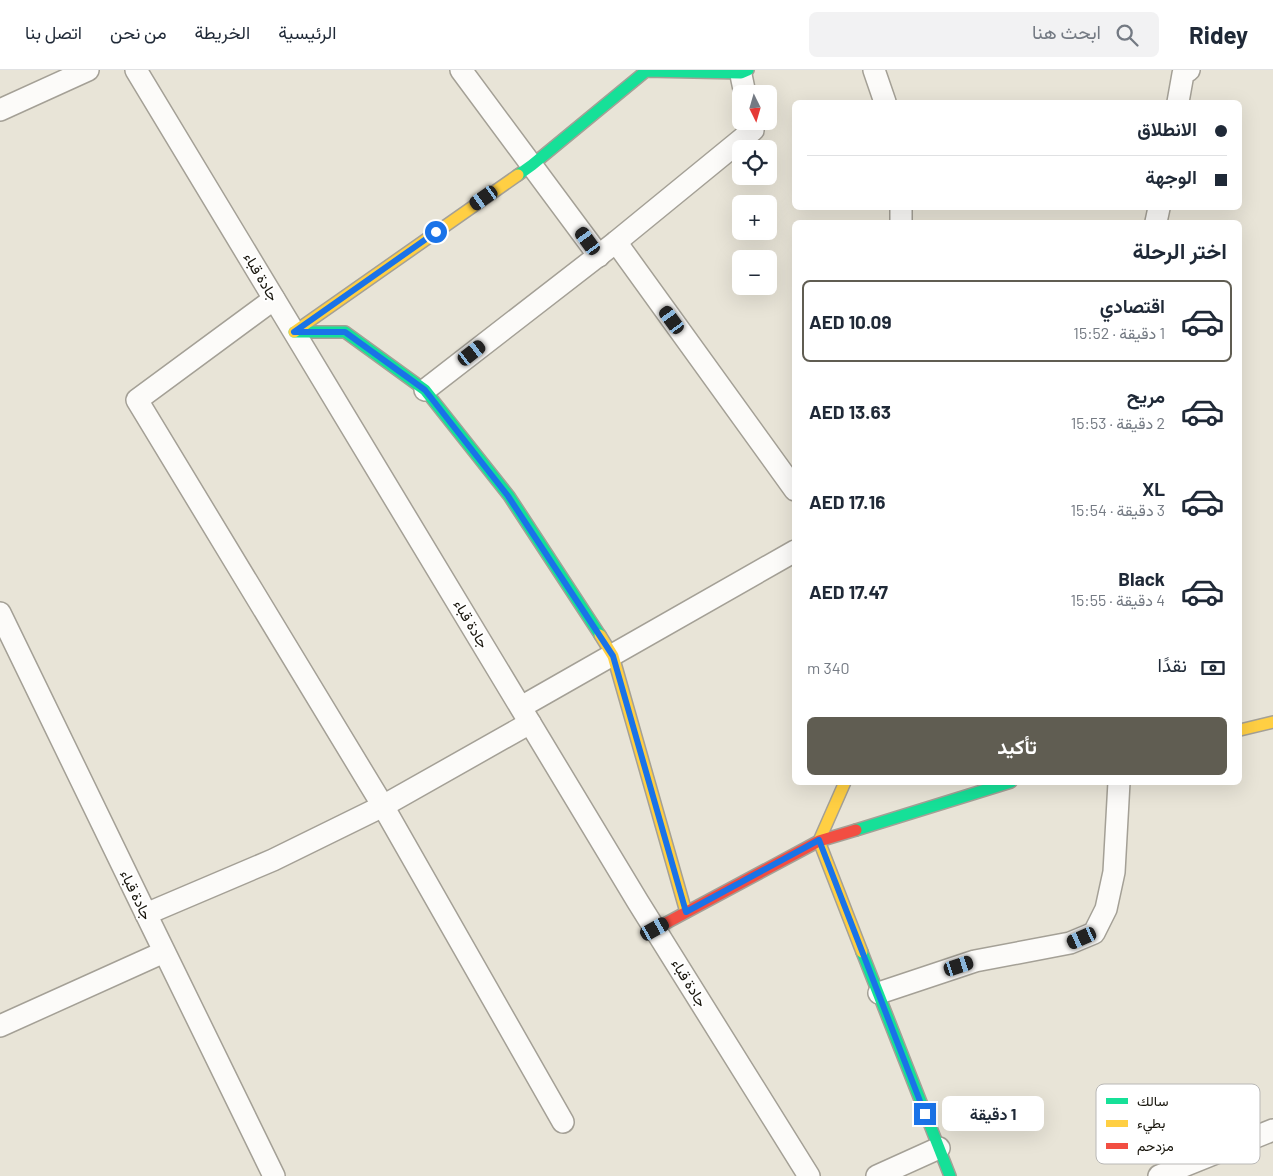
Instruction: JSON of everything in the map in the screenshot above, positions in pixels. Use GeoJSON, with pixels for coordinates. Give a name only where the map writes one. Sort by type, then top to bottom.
{"type":"FeatureCollection","features":[{"type":"Feature","properties":{"kind":"street"},"geometry":{"type":"LineString","coordinates":[[0,110],[88,70]]}},
{"type":"Feature","properties":{"kind":"street","name":"جادة قباء"},"geometry":{"type":"LineString","coordinates":[[136,70],[655,929],[809,1176]]}},
{"type":"Feature","properties":{"kind":"street"},"geometry":{"type":"LineString","coordinates":[[461,70],[598,256]]}},
{"type":"Feature","properties":{"kind":"street"},"geometry":{"type":"LineString","coordinates":[[874,70],[884,100]]}},
{"type":"Feature","properties":{"kind":"street"},"geometry":{"type":"LineString","coordinates":[[1178,100],[1183,74],[1188,70]]}},
{"type":"Feature","properties":{"kind":"street"},"geometry":{"type":"LineString","coordinates":[[294,332],[532,165],[646,71],[743,71],[744,85]]}},
{"type":"Feature","properties":{"kind":"street"},"geometry":{"type":"LineString","coordinates":[[425,390],[616,242],[753,130]]}},
{"type":"Feature","properties":{"kind":"street"},"geometry":{"type":"LineString","coordinates":[[616,242],[792,486]]}},
{"type":"Feature","properties":{"kind":"street"},"geometry":{"type":"LineString","coordinates":[[274,299],[138,400],[383,806],[563,1122]]}},
{"type":"Feature","properties":{"kind":"street"},"geometry":{"type":"LineString","coordinates":[[294,332],[345,332],[425,390],[508,496],[613,656],[686,912]]}},
{"type":"Feature","properties":{"kind":"street"},"geometry":{"type":"LineString","coordinates":[[146,914],[272,860],[383,806],[526,715],[613,656],[792,553]]}},
{"type":"Feature","properties":{"kind":"street","name":"جادة قباء"},"geometry":{"type":"LineString","coordinates":[[2,622],[274,1176]]}},
{"type":"Feature","properties":{"kind":"street"},"geometry":{"type":"LineString","coordinates":[[1242,730],[1273,722]]}},
{"type":"Feature","properties":{"kind":"street"},"geometry":{"type":"LineString","coordinates":[[845,785],[819,840],[950,1176]]}},
{"type":"Feature","properties":{"kind":"street"},"geometry":{"type":"LineString","coordinates":[[655,929],[819,840],[1001,785]]}},
{"type":"Feature","properties":{"kind":"street"},"geometry":{"type":"LineString","coordinates":[[879,993],[976,960],[1070,943],[1094,933],[1106,909],[1114,872],[1120,785]]}},
{"type":"Feature","properties":{"kind":"street"},"geometry":{"type":"LineString","coordinates":[[0,1026],[164,952]]}},
{"type":"Feature","properties":{"kind":"street"},"geometry":{"type":"LineString","coordinates":[[1260,1135],[1273,1130]]}},
{"type":"Feature","properties":{"kind":"street"},"geometry":{"type":"LineString","coordinates":[[877,1176],[939,1148]]}},
{"type":"Feature","properties":{"kind":"street"},"geometry":{"type":"LineString","coordinates":[[1159,1176],[1189,1164]]}},
{"type":"Feature","properties":{"kind":"traffic: fast"},"geometry":{"type":"LineString","coordinates":[[518,175],[646,71],[741,73],[748,70]]}},
{"type":"Feature","properties":{"kind":"traffic: fast"},"geometry":{"type":"LineString","coordinates":[[294,332],[345,332],[425,390],[509,496],[600,635]]}},
{"type":"Feature","properties":{"kind":"traffic: fast"},"geometry":{"type":"LineString","coordinates":[[856,830],[1001,785]]}},
{"type":"Feature","properties":{"kind":"traffic: fast"},"geometry":{"type":"LineString","coordinates":[[862,952],[950,1176]]}},
{"type":"Feature","properties":{"kind":"traffic: slow"},"geometry":{"type":"LineString","coordinates":[[294,332],[518,175]]}},
{"type":"Feature","properties":{"kind":"traffic: slow"},"geometry":{"type":"LineString","coordinates":[[600,635],[613,656],[686,912]]}},
{"type":"Feature","properties":{"kind":"traffic: slow"},"geometry":{"type":"LineString","coordinates":[[1242,730],[1273,722]]}},
{"type":"Feature","properties":{"kind":"traffic: slow"},"geometry":{"type":"LineString","coordinates":[[844,785],[819,841],[862,952]]}},
{"type":"Feature","properties":{"kind":"traffic: jam"},"geometry":{"type":"LineString","coordinates":[[655,929],[819,841],[856,830]]}},
{"type":"Feature","properties":{"kind":"route"},"geometry":{"type":"LineString","coordinates":[[436,232],[294,332],[345,332],[425,390],[508,496],[613,656],[686,912],[819,840],[925,1114]]}}]}
